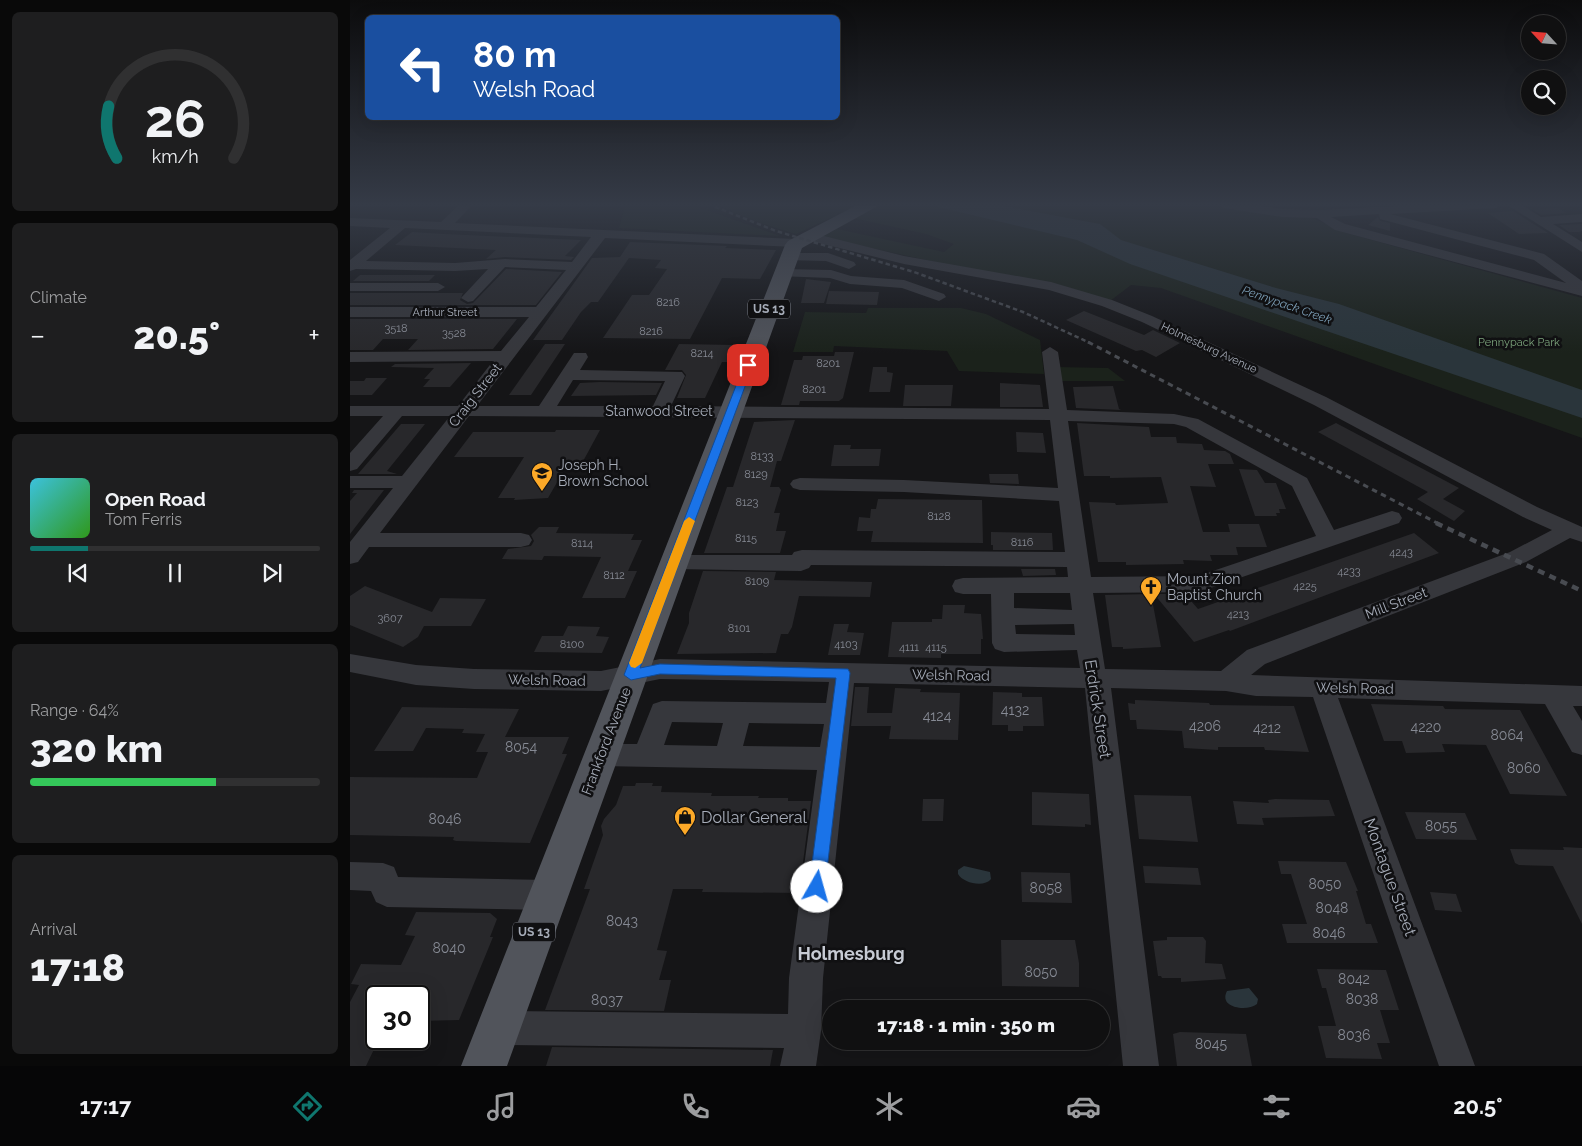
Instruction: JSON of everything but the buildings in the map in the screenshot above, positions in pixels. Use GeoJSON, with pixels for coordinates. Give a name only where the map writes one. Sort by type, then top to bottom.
{"type":"FeatureCollection","features":[{"type":"Feature","properties":{"kind":"main road","name":"Frankford Avenue"},"geometry":{"type":"LineString","coordinates":[[484,1066],[600,755],[731,411],[793,254]]}},
{"type":"Feature","properties":{"kind":"street"},"geometry":{"type":"LineString","coordinates":[[351,266],[366,254]]}},
{"type":"Feature","properties":{"kind":"street","name":"Craig Street"},"geometry":{"type":"LineString","coordinates":[[350,557],[585,254]]}},
{"type":"Feature","properties":{"kind":"street"},"geometry":{"type":"LineString","coordinates":[[797,254],[831,274],[850,280],[904,284],[939,297]]}},
{"type":"Feature","properties":{"kind":"street"},"geometry":{"type":"LineString","coordinates":[[806,254],[828,257],[849,265]]}},
{"type":"Feature","properties":{"kind":"street","name":"Holmesburg Avenue"},"geometry":{"type":"LineString","coordinates":[[818,254],[904,260],[1051,286],[1107,302],[1172,330],[1320,401],[1575,532]]}},
{"type":"Feature","properties":{"kind":"street"},"geometry":{"type":"LineString","coordinates":[[1440,254],[1582,292]]}},
{"type":"Feature","properties":{"kind":"street"},"geometry":{"type":"LineString","coordinates":[[1527,254],[1539,257],[1582,288]]}},
{"type":"Feature","properties":{"kind":"street"},"geometry":{"type":"LineString","coordinates":[[351,266],[455,267],[500,264],[575,266]]}},
{"type":"Feature","properties":{"kind":"street"},"geometry":{"type":"LineString","coordinates":[[468,298],[500,264]]}},
{"type":"Feature","properties":{"kind":"street"},"geometry":{"type":"LineString","coordinates":[[350,287],[438,287]]}},
{"type":"Feature","properties":{"kind":"street","name":"Arthur Street"},"geometry":{"type":"LineString","coordinates":[[350,312],[539,312]]}},
{"type":"Feature","properties":{"kind":"street","name":"Erdrick Street"},"geometry":{"type":"LineString","coordinates":[[1050,352],[1094,678],[1099,692],[1141,1066]]}},
{"type":"Feature","properties":{"kind":"street"},"geometry":{"type":"LineString","coordinates":[[350,357],[505,356]]}},
{"type":"Feature","properties":{"kind":"street"},"geometry":{"type":"LineString","coordinates":[[544,411],[580,357]]}},
{"type":"Feature","properties":{"kind":"street"},"geometry":{"type":"LineString","coordinates":[[568,375],[676,376],[659,411]]}},
{"type":"Feature","properties":{"kind":"street","name":"Stanwood Street"},"geometry":{"type":"LineString","coordinates":[[350,411],[731,411],[1058,415],[1174,419],[1192,423],[1300,482],[1328,540]]}},
{"type":"Feature","properties":{"kind":"street"},"geometry":{"type":"LineString","coordinates":[[350,465],[397,411]]}},
{"type":"Feature","properties":{"kind":"street"},"geometry":{"type":"LineString","coordinates":[[350,482],[408,482]]}},
{"type":"Feature","properties":{"kind":"street"},"geometry":{"type":"LineString","coordinates":[[800,484],[904,486],[1069,495]]}},
{"type":"Feature","properties":{"kind":"street"},"geometry":{"type":"LineString","coordinates":[[963,586],[1199,584],[1392,518]]}},
{"type":"Feature","properties":{"kind":"street","name":"Mill Street"},"geometry":{"type":"LineString","coordinates":[[1226,681],[1256,657],[1518,557],[1575,532]]}},
{"type":"Feature","properties":{"kind":"street"},"geometry":{"type":"LineString","coordinates":[[364,540],[521,540]]}},
{"type":"Feature","properties":{"kind":"street"},"geometry":{"type":"LineString","coordinates":[[674,562],[801,563],[802,557],[1078,560]]}},
{"type":"Feature","properties":{"kind":"street"},"geometry":{"type":"LineString","coordinates":[[1002,586],[1004,643],[1071,643]]}},
{"type":"Feature","properties":{"kind":"street"},"geometry":{"type":"LineString","coordinates":[[1003,616],[1068,618]]}},
{"type":"Feature","properties":{"kind":"street","name":"Welsh Road"},"geometry":{"type":"LineString","coordinates":[[350,663],[400,673],[466,679],[601,681],[660,669],[1226,681],[1256,686],[1538,692],[1553,696],[1582,696]]}},
{"type":"Feature","properties":{"kind":"street"},"geometry":{"type":"LineString","coordinates":[[798,1066],[804,1031],[806,978],[844,673]]}},
{"type":"Feature","properties":{"kind":"street","name":"Montague Street"},"geometry":{"type":"LineString","coordinates":[[1322,688],[1458,1066]]}},
{"type":"Feature","properties":{"kind":"street"},"geometry":{"type":"LineString","coordinates":[[1553,696],[1582,744]]}},
{"type":"Feature","properties":{"kind":"street"},"geometry":{"type":"LineString","coordinates":[[647,756],[662,711],[839,714]]}},
{"type":"Feature","properties":{"kind":"street"},"geometry":{"type":"LineString","coordinates":[[727,757],[739,712]]}},
{"type":"Feature","properties":{"kind":"street"},"geometry":{"type":"LineString","coordinates":[[600,755],[834,758]]}},
{"type":"Feature","properties":{"kind":"street"},"geometry":{"type":"LineString","coordinates":[[350,876],[384,877],[387,892],[548,895]]}},
{"type":"Feature","properties":{"kind":"street"},"geometry":{"type":"LineString","coordinates":[[498,1028],[804,1031]]}},
{"type":"Feature","properties":{"kind":"green space","name":"Pennypack Park"},"geometry":{"type":"Polygon","coordinates":[[[898,254],[1421,254],[1582,298],[1582,438],[1161,288],[1131,285],[1110,301],[1060,285],[898,254]]]}},
{"type":"Feature","properties":{"kind":"green space"},"geometry":{"type":"Polygon","coordinates":[[[868,308],[961,308],[986,314],[1040,340],[1044,374],[959,371],[947,351],[834,346],[833,352],[793,352],[805,312],[866,313],[868,308]]]}},
{"type":"Feature","properties":{"kind":"green space"},"geometry":{"type":"Polygon","coordinates":[[[1056,367],[1108,368],[1125,381],[1058,381],[1056,367]]]}},
{"type":"Feature","properties":{"kind":"water","name":"Pennypack Creek"},"geometry":{"type":"Polygon","coordinates":[[[1107,254],[1165,254],[1276,288],[1339,304],[1582,390],[1582,418],[1130,264],[1107,254]]]}},
{"type":"Feature","properties":{"kind":"water"},"geometry":{"type":"Polygon","coordinates":[[[964,866],[990,872],[991,879],[988,882],[979,884],[964,880],[958,874],[958,870],[964,866]]]}},
{"type":"Feature","properties":{"kind":"water"},"geometry":{"type":"Polygon","coordinates":[[[1249,988],[1258,999],[1257,1004],[1241,1008],[1230,1005],[1226,1001],[1227,991],[1249,988]]]}},
{"type":"Feature","properties":{"kind":"railway"},"geometry":{"type":"LineString","coordinates":[[853,254],[914,272],[1023,312],[1089,343]]}},
{"type":"Feature","properties":{"kind":"railway"},"geometry":{"type":"LineString","coordinates":[[1089,343],[1439,524]]}},
{"type":"Feature","properties":{"kind":"railway"},"geometry":{"type":"LineString","coordinates":[[1436,523],[1582,591]]}},
{"type":"Feature","properties":{"kind":"slow traffic"},"geometry":{"type":"LineString","coordinates":[[635,663],[689,521]]}},
{"type":"Feature","properties":{"kind":"place","name":"Joseph H. Brown School"},"geometry":{"type":"Point","coordinates":[542,492]}},
{"type":"Feature","properties":{"kind":"place","name":"Mount Zion Baptist Church"},"geometry":{"type":"Point","coordinates":[1151,606]}},
{"type":"Feature","properties":{"kind":"place","name":"Dollar General"},"geometry":{"type":"Point","coordinates":[685,836]}},
{"type":"Feature","properties":{"kind":"district","name":"Holmesburg"},"geometry":{"type":"Point","coordinates":[851,953]}},
{"type":"Feature","properties":{"kind":"route"},"geometry":{"type":"LineString","coordinates":[[748,365],[631,675],[660,669],[844,673],[817,887]]}}]}
